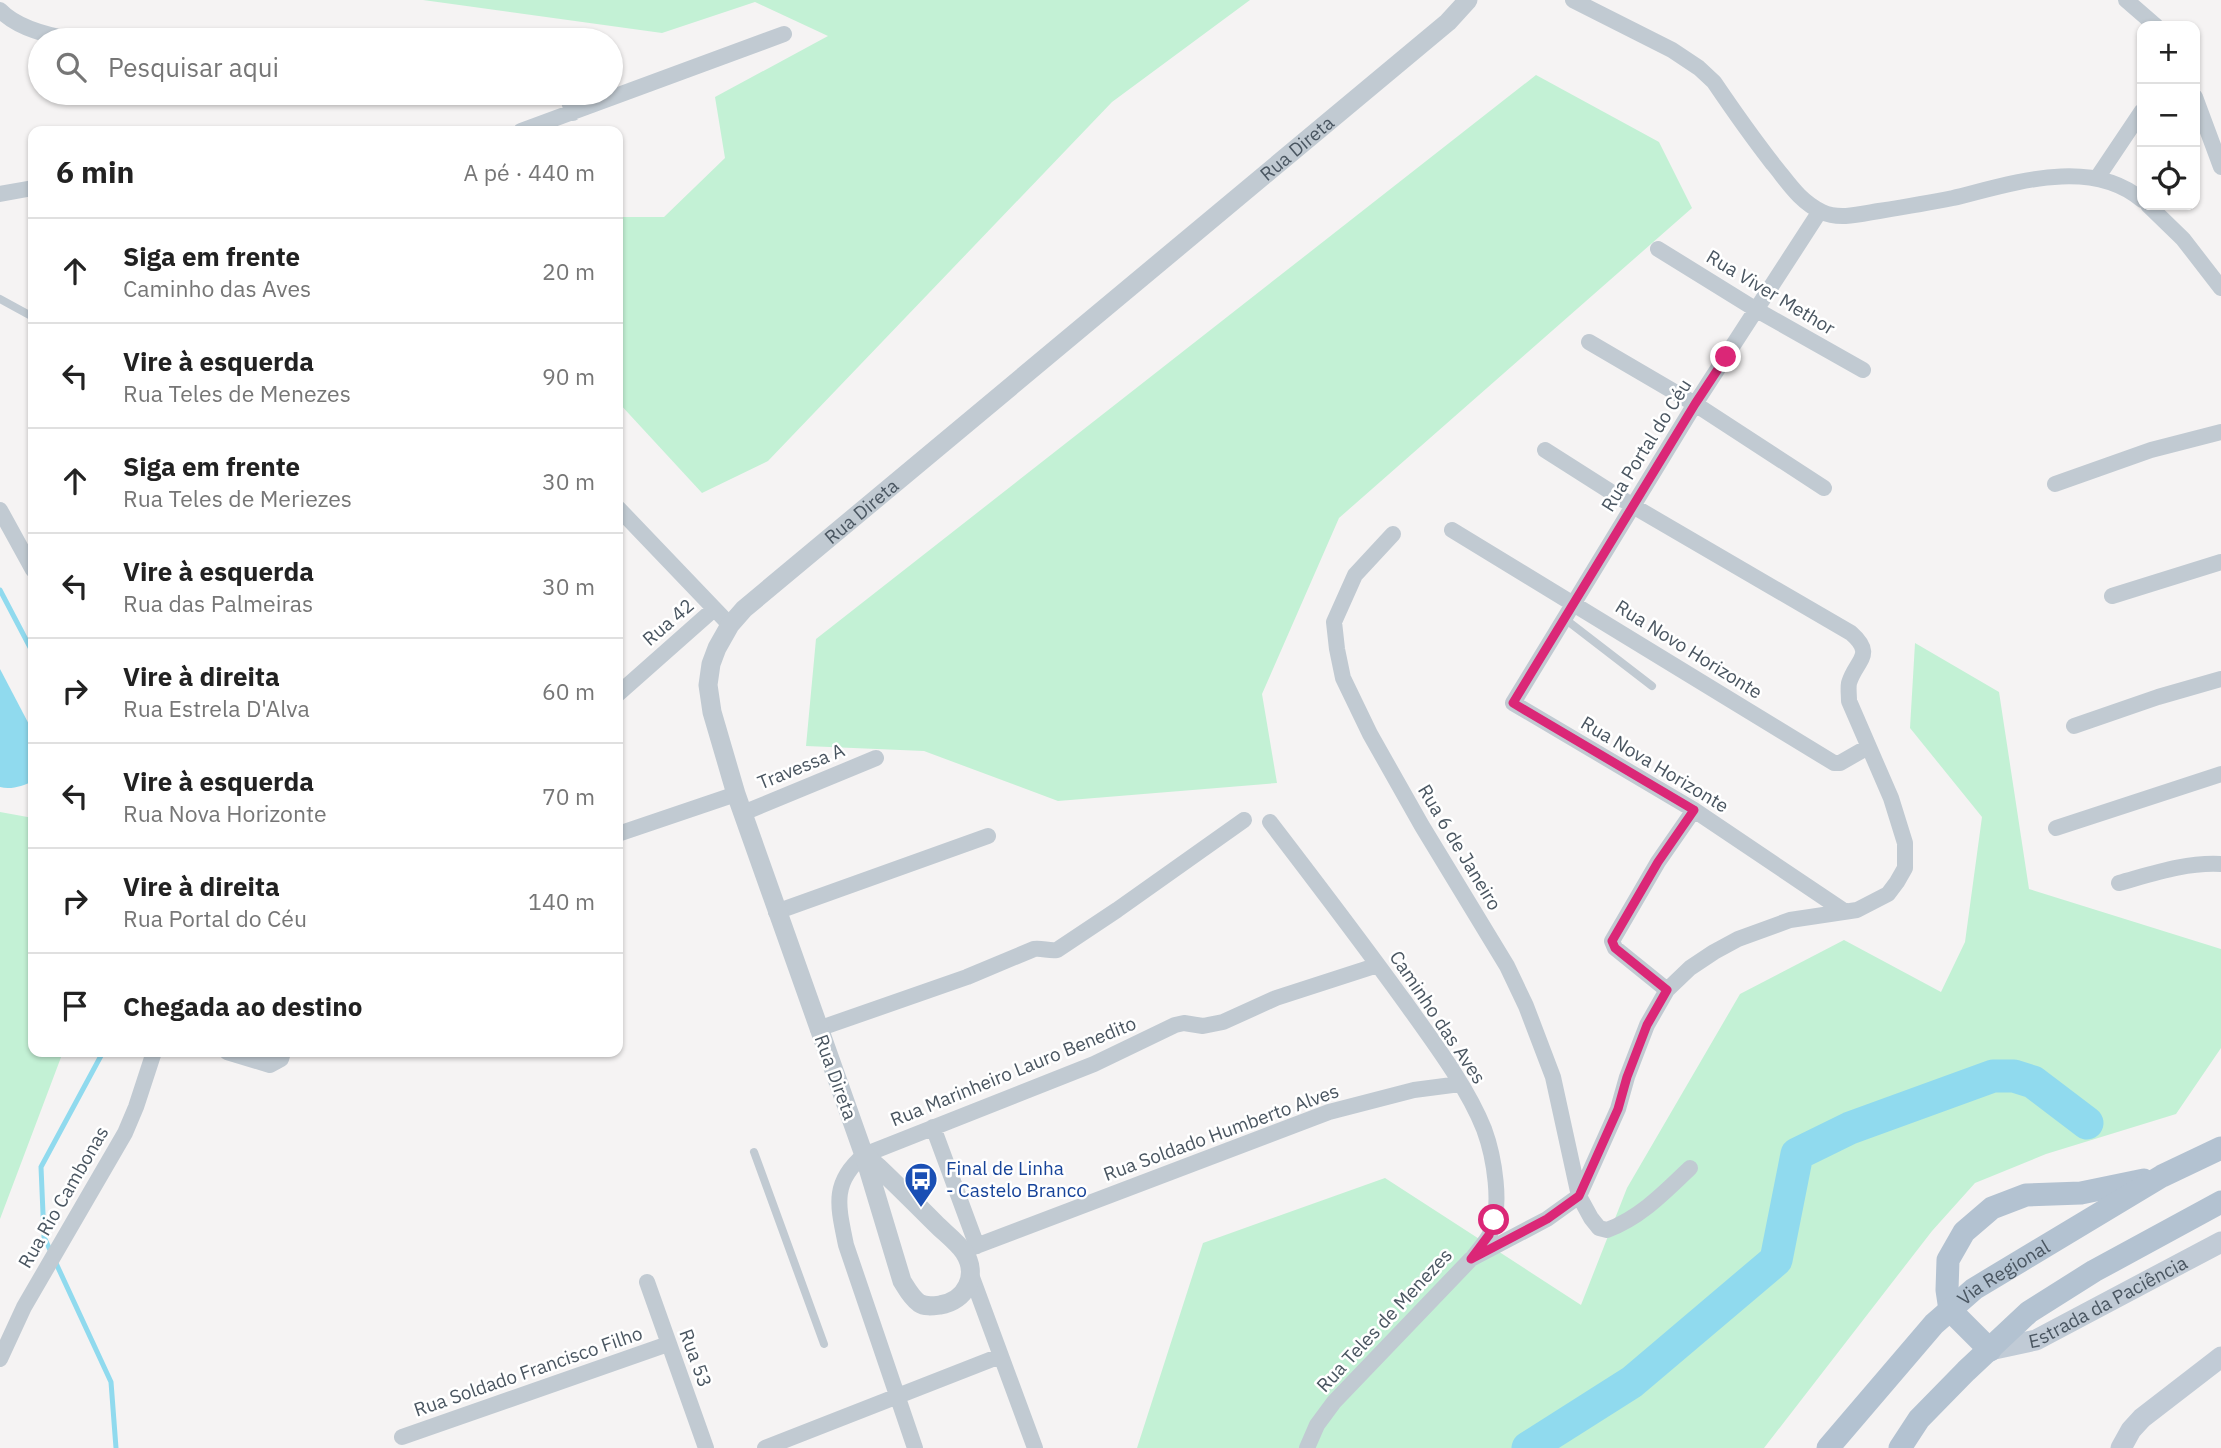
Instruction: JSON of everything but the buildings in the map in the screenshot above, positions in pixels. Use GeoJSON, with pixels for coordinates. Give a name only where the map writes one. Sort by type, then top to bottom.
{"type":"FeatureCollection","features":[{"type":"Feature","properties":{"kind":"main road","name":"Via Regional"},"geometry":{"type":"LineString","coordinates":[[1828,1448],[1934,1324],[1974,1289],[2162,1176],[2221,1148]]}},
{"type":"Feature","properties":{"kind":"main road"},"geometry":{"type":"LineString","coordinates":[[1990,1350],[1950,1310],[1947,1290],[1948,1260],[1964,1232],[1992,1208],[2026,1195],[2081,1194],[2162,1176]]}},
{"type":"Feature","properties":{"kind":"main road"},"geometry":{"type":"LineString","coordinates":[[1900,1448],[1919,1419],[2029,1312],[2094,1271],[2221,1202]]}},
{"type":"Feature","properties":{"kind":"main road","name":"Estrada da Paciência"},"geometry":{"type":"LineString","coordinates":[[1990,1350],[2036,1340],[2221,1242]]}},
{"type":"Feature","properties":{"kind":"main road"},"geometry":{"type":"LineString","coordinates":[[2121,1448],[2131,1430],[2142,1418],[2221,1357]]}},
{"type":"Feature","properties":{"kind":"street","name":"Rua Direta"},"geometry":{"type":"LineString","coordinates":[[1424,41],[1451,0]]}},
{"type":"Feature","properties":{"kind":"street","name":"Rua Direta"},"geometry":{"type":"LineString","coordinates":[[863,1155],[970,1248],[968,1286],[963,1294],[944,1304],[930,1307],[920,1304],[910,1295],[902,1281],[863,1155],[736,794],[712,712],[708,685],[717,648],[730,625],[753,601],[1448,22],[1468,0]]}},
{"type":"Feature","properties":{"kind":"street"},"geometry":{"type":"LineString","coordinates":[[1573,0],[1672,50],[1699,68],[1714,82],[1790,187],[1806,202],[1832,216],[1927,204],[2034,180],[2097,178],[2119,185],[2137,197]]}},
{"type":"Feature","properties":{"kind":"street"},"geometry":{"type":"LineString","coordinates":[[2126,0],[2150,21]]}},
{"type":"Feature","properties":{"kind":"street"},"geometry":{"type":"LineString","coordinates":[[0,10],[12,21],[31,28]]}},
{"type":"Feature","properties":{"kind":"street"},"geometry":{"type":"LineString","coordinates":[[623,94],[785,34]]}},
{"type":"Feature","properties":{"kind":"street"},"geometry":{"type":"LineString","coordinates":[[570,105],[573,113]]}},
{"type":"Feature","properties":{"kind":"street"},"geometry":{"type":"LineString","coordinates":[[535,126],[594,105]]}},
{"type":"Feature","properties":{"kind":"street"},"geometry":{"type":"LineString","coordinates":[[2200,110],[2221,167]]}},
{"type":"Feature","properties":{"kind":"street"},"geometry":{"type":"LineString","coordinates":[[2097,178],[2137,118]]}},
{"type":"Feature","properties":{"kind":"street"},"geometry":{"type":"LineString","coordinates":[[0,194],[28,189]]}},
{"type":"Feature","properties":{"kind":"street"},"geometry":{"type":"LineString","coordinates":[[2153,210],[2183,239],[2221,288]]}},
{"type":"Feature","properties":{"kind":"street","name":"Rua Portal do Céu"},"geometry":{"type":"LineString","coordinates":[[1513,703],[1695,404],[1820,211]]}},
{"type":"Feature","properties":{"kind":"street","name":"Rua Viver Methor"},"geometry":{"type":"LineString","coordinates":[[1658,249],[1755,309],[1863,370]]}},
{"type":"Feature","properties":{"kind":"street"},"geometry":{"type":"LineString","coordinates":[[1589,342],[1695,404],[1825,488]]}},
{"type":"Feature","properties":{"kind":"street"},"geometry":{"type":"LineString","coordinates":[[2055,484],[2151,450],[2221,432]]}},
{"type":"Feature","properties":{"kind":"street"},"geometry":{"type":"LineString","coordinates":[[1545,450],[1633,506],[1860,641],[1864,648],[1863,657],[1849,684],[1849,701],[1891,798],[1905,843],[1905,868],[1888,894],[1857,910],[1790,920],[1738,939],[1690,968],[1667,990],[1647,1025],[1618,1109],[1579,1196]]}},
{"type":"Feature","properties":{"kind":"street"},"geometry":{"type":"LineString","coordinates":[[0,510],[28,561]]}},
{"type":"Feature","properties":{"kind":"street"},"geometry":{"type":"LineString","coordinates":[[623,513],[730,625]]}},
{"type":"Feature","properties":{"kind":"street","name":"Rua Novo Horizonte"},"geometry":{"type":"LineString","coordinates":[[1452,530],[1834,763],[1840,763],[1868,747]]}},
{"type":"Feature","properties":{"kind":"street","name":"Rua 6 de Janeiro"},"geometry":{"type":"LineString","coordinates":[[1393,534],[1355,575],[1334,622],[1343,678],[1370,734],[1507,966],[1526,1006],[1553,1077],[1579,1196],[1599,1228],[1607,1230],[1620,1225],[1653,1203],[1690,1168]]}},
{"type":"Feature","properties":{"kind":"street"},"geometry":{"type":"LineString","coordinates":[[2112,597],[2221,562]]}},
{"type":"Feature","properties":{"kind":"street","name":"Rua 42"},"geometry":{"type":"LineString","coordinates":[[623,690],[715,610]]}},
{"type":"Feature","properties":{"kind":"street"},"geometry":{"type":"LineString","coordinates":[[2074,726],[2158,697],[2221,680]]}},
{"type":"Feature","properties":{"kind":"street","name":"Rua Nova Horizonte"},"geometry":{"type":"LineString","coordinates":[[1513,703],[1694,810],[1844,911]]}},
{"type":"Feature","properties":{"kind":"street","name":"Travessa A"},"geometry":{"type":"LineString","coordinates":[[743,813],[876,758]]}},
{"type":"Feature","properties":{"kind":"street"},"geometry":{"type":"LineString","coordinates":[[2056,828],[2221,774]]}},
{"type":"Feature","properties":{"kind":"street"},"geometry":{"type":"LineString","coordinates":[[623,832],[736,794]]}},
{"type":"Feature","properties":{"kind":"street"},"geometry":{"type":"LineString","coordinates":[[1667,990],[1615,948],[1612,941],[1658,862],[1694,810]]}},
{"type":"Feature","properties":{"kind":"street"},"geometry":{"type":"LineString","coordinates":[[818,1029],[967,977],[1034,949],[1057,950],[1244,820]]}},
{"type":"Feature","properties":{"kind":"street","name":"Caminho das Aves"},"geometry":{"type":"LineString","coordinates":[[1270,822],[1378,965],[1432,1041],[1475,1109],[1491,1153],[1497,1199],[1489,1235],[1471,1259]]}},
{"type":"Feature","properties":{"kind":"street"},"geometry":{"type":"LineString","coordinates":[[776,912],[988,836]]}},
{"type":"Feature","properties":{"kind":"street"},"geometry":{"type":"LineString","coordinates":[[2119,883],[2176,867],[2221,864]]}},
{"type":"Feature","properties":{"kind":"street","name":"Rua Marinheiro Lauro Benedito"},"geometry":{"type":"LineString","coordinates":[[863,1155],[1094,1064],[1175,1025],[1184,1023],[1203,1026],[1223,1022],[1293,992],[1378,965]]}},
{"type":"Feature","properties":{"kind":"street","name":"Rua Rio Cambonas"},"geometry":{"type":"LineString","coordinates":[[0,1359],[24,1307],[125,1133],[152,1057]]}},
{"type":"Feature","properties":{"kind":"street"},"geometry":{"type":"LineString","coordinates":[[244,1057],[270,1065],[282,1057]]}},
{"type":"Feature","properties":{"kind":"street","name":"Rua Soldado Humberto Alves"},"geometry":{"type":"LineString","coordinates":[[970,1248],[1329,1112],[1414,1090],[1460,1084]]}},
{"type":"Feature","properties":{"kind":"street"},"geometry":{"type":"LineString","coordinates":[[933,1127],[970,1248]]}},
{"type":"Feature","properties":{"kind":"street"},"geometry":{"type":"LineString","coordinates":[[863,1155],[843,1177],[840,1189],[841,1220],[846,1245],[871,1323],[915,1448]]}},
{"type":"Feature","properties":{"kind":"street","name":"Rua Teles de Menezes"},"geometry":{"type":"LineString","coordinates":[[1307,1448],[1317,1425],[1335,1402],[1471,1259],[1547,1219],[1579,1196]]}},
{"type":"Feature","properties":{"kind":"street"},"geometry":{"type":"LineString","coordinates":[[970,1272],[1035,1448]]}},
{"type":"Feature","properties":{"kind":"street","name":"Rua 53"},"geometry":{"type":"LineString","coordinates":[[647,1282],[706,1448]]}},
{"type":"Feature","properties":{"kind":"street","name":"Rua Soldado Francisco Filho"},"geometry":{"type":"LineString","coordinates":[[402,1437],[668,1344]]}},
{"type":"Feature","properties":{"kind":"street"},"geometry":{"type":"LineString","coordinates":[[765,1448],[1000,1356]]}},
{"type":"Feature","properties":{"kind":"lane"},"geometry":{"type":"LineString","coordinates":[[0,299],[28,314]]}},
{"type":"Feature","properties":{"kind":"lane"},"geometry":{"type":"LineString","coordinates":[[1565,619],[1652,685]]}},
{"type":"Feature","properties":{"kind":"lane"},"geometry":{"type":"LineString","coordinates":[[754,1152],[824,1344]]}},
{"type":"Feature","properties":{"kind":"green space"},"geometry":{"type":"Polygon","coordinates":[[[423,0],[1250,0],[1112,102],[768,461],[702,493],[623,407],[623,217],[664,217],[725,158],[715,97],[828,36],[755,2],[662,33],[423,0]]]}},
{"type":"Feature","properties":{"kind":"green space"},"geometry":{"type":"Polygon","coordinates":[[[1536,75],[1659,142],[1692,208],[1339,518],[1262,694],[1277,783],[1058,801],[924,751],[806,746],[816,639],[1536,75]]]}},
{"type":"Feature","properties":{"kind":"green space"},"geometry":{"type":"Polygon","coordinates":[[[1915,643],[1999,692],[2029,889],[2221,949],[2221,1048],[2176,1114],[2046,1154],[1975,1183],[1932,1231],[1764,1448],[1137,1448],[1203,1243],[1385,1178],[1581,1305],[1627,1188],[1740,994],[1844,940],[1941,992],[1965,942],[1982,817],[1910,728],[1915,643]]]}},
{"type":"Feature","properties":{"kind":"green space"},"geometry":{"type":"Polygon","coordinates":[[[0,812],[28,817],[28,1057],[61,1057],[0,1219],[0,812]]]}},
{"type":"Feature","properties":{"kind":"water"},"geometry":{"type":"Polygon","coordinates":[[[0,669],[28,722],[28,783],[13,788],[0,787],[0,669]]]}},
{"type":"Feature","properties":{"kind":"waterway"},"geometry":{"type":"LineString","coordinates":[[0,590],[28,643]]}},
{"type":"Feature","properties":{"kind":"waterway"},"geometry":{"type":"LineString","coordinates":[[51,1252],[44,1237],[41,1167],[100,1057]]}},
{"type":"Feature","properties":{"kind":"waterway"},"geometry":{"type":"LineString","coordinates":[[1528,1448],[1632,1382],[1776,1260],[1797,1154],[1850,1128],[1993,1076],[2014,1076],[2033,1082],[2087,1123]]}},
{"type":"Feature","properties":{"kind":"waterway"},"geometry":{"type":"LineString","coordinates":[[55,1261],[111,1382],[116,1448]]}},
{"type":"Feature","properties":{"kind":"place","name":"Final de Linha - Castelo Branco"},"geometry":{"type":"Point","coordinates":[921,1209]}},
{"type":"Feature","properties":{"kind":"route"},"geometry":{"type":"LineString","coordinates":[[1494,1220],[1489,1235],[1471,1259],[1547,1219],[1579,1196],[1618,1109],[1647,1025],[1667,990],[1615,948],[1612,941],[1658,862],[1694,810],[1513,703],[1726,357]]}}]}
